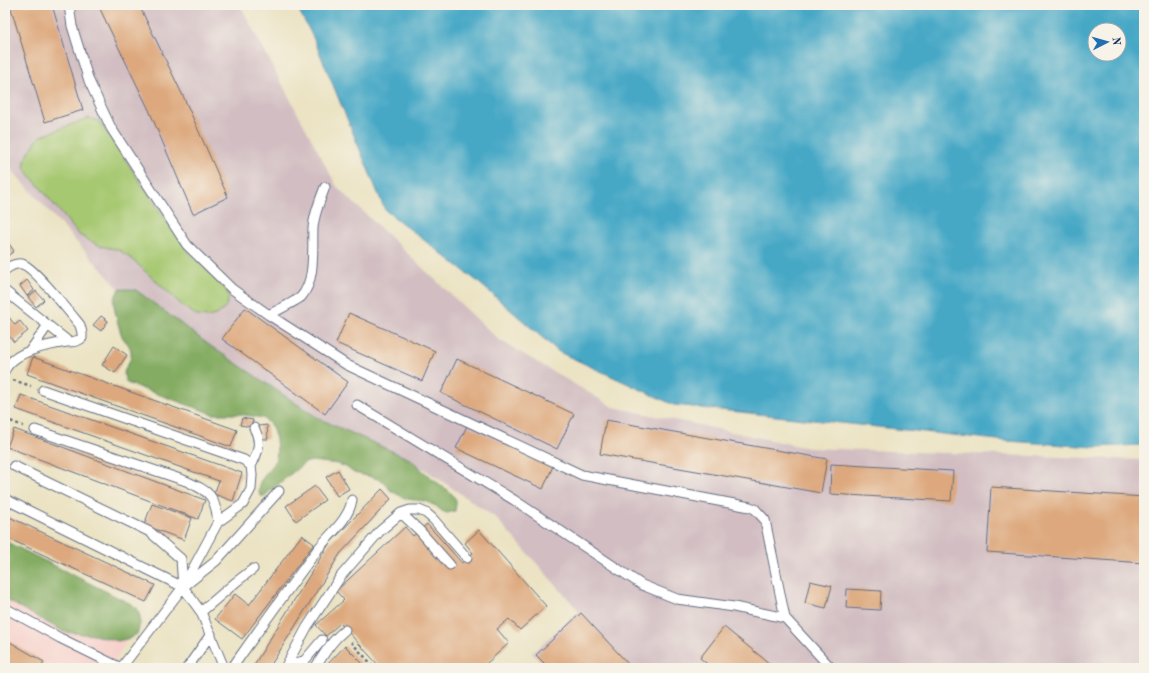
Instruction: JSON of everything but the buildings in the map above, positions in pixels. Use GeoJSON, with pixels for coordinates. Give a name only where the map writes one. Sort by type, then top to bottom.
{"type":"FeatureCollection","features":[{"type":"Feature","properties":{"kind":"lane"},"geometry":{"type":"LineString","coordinates":[[69,5],[72,26],[90,81],[110,128],[187,245],[232,289],[269,315],[347,365],[582,475],[755,509],[765,520],[785,618],[831,668]]}},
{"type":"Feature","properties":{"kind":"lane"},"geometry":{"type":"LineString","coordinates":[[269,315],[300,297],[309,282],[314,253],[313,228],[317,207],[325,187]]}},
{"type":"Feature","properties":{"kind":"lane"},"geometry":{"type":"LineString","coordinates":[[5,270],[13,265],[27,265],[49,288],[80,325],[82,333],[82,338],[77,342],[69,342],[30,351],[18,357],[6,366]]}},
{"type":"Feature","properties":{"kind":"lane"},"geometry":{"type":"LineString","coordinates":[[5,291],[69,342]]}},
{"type":"Feature","properties":{"kind":"lane"},"geometry":{"type":"LineString","coordinates":[[30,351],[48,325]]}},
{"type":"Feature","properties":{"kind":"lane"},"geometry":{"type":"LineString","coordinates":[[43,390],[244,460],[251,466]]}},
{"type":"Feature","properties":{"kind":"lane"},"geometry":{"type":"LineString","coordinates":[[357,405],[514,500],[642,585],[677,600],[734,607],[785,618]]}},
{"type":"Feature","properties":{"kind":"lane"},"geometry":{"type":"LineString","coordinates":[[5,608],[60,638],[121,668],[183,587],[218,522],[243,504],[251,488],[251,466],[257,455],[259,446],[257,434],[254,428]]}},
{"type":"Feature","properties":{"kind":"lane"},"geometry":{"type":"LineString","coordinates":[[35,430],[186,481],[204,489],[211,496],[217,511],[218,522]]}},
{"type":"Feature","properties":{"kind":"lane"},"geometry":{"type":"LineString","coordinates":[[14,466],[150,532],[181,558],[183,587]]}},
{"type":"Feature","properties":{"kind":"lane"},"geometry":{"type":"LineString","coordinates":[[183,587],[216,561],[279,491]]}},
{"type":"Feature","properties":{"kind":"lane"},"geometry":{"type":"LineString","coordinates":[[5,499],[183,587],[201,612],[224,668]]}},
{"type":"Feature","properties":{"kind":"lane"},"geometry":{"type":"LineString","coordinates":[[232,668],[319,548],[346,516],[352,504],[352,500]]}},
{"type":"Feature","properties":{"kind":"lane"},"geometry":{"type":"LineString","coordinates":[[285,668],[307,627],[380,531],[401,513],[410,510],[419,510],[426,513],[467,558]]}},
{"type":"Feature","properties":{"kind":"lane"},"geometry":{"type":"LineString","coordinates":[[401,513],[420,531],[450,565]]}},
{"type":"Feature","properties":{"kind":"lane"},"geometry":{"type":"LineString","coordinates":[[201,612],[253,569]]}},
{"type":"Feature","properties":{"kind":"lane"},"geometry":{"type":"LineString","coordinates":[[315,668],[325,651],[343,631]]}},
{"type":"Feature","properties":{"kind":"lane"},"geometry":{"type":"LineString","coordinates":[[187,668],[211,634]]}},
{"type":"Feature","properties":{"kind":"lane"},"geometry":{"type":"LineString","coordinates":[[285,668],[305,660],[322,640]]}},
{"type":"Feature","properties":{"kind":"path"},"geometry":{"type":"LineString","coordinates":[[11,379],[43,390]]}},
{"type":"Feature","properties":{"kind":"path"},"geometry":{"type":"LineString","coordinates":[[5,420],[35,430]]}},
{"type":"Feature","properties":{"kind":"path"},"geometry":{"type":"LineString","coordinates":[[343,631],[375,668]]}},
{"type":"Feature","properties":{"kind":"shaded area"},"geometry":{"type":"Polygon","coordinates":[[[5,5],[240,5],[337,187],[498,339],[613,407],[808,448],[1144,460],[1144,668],[546,668],[532,653],[579,611],[496,518],[424,469],[377,458],[158,332],[9,167],[5,151],[5,5]]]}},
{"type":"Feature","properties":{"kind":"shaded area"},"geometry":{"type":"Polygon","coordinates":[[[5,559],[135,626],[115,661],[118,668],[5,668],[5,559]]]}},
{"type":"Feature","properties":{"kind":"green space"},"geometry":{"type":"Polygon","coordinates":[[[89,118],[99,121],[186,249],[226,290],[229,297],[226,306],[216,315],[208,317],[198,316],[185,308],[132,259],[119,250],[100,246],[79,235],[24,168],[29,152],[39,137],[89,118]]]}},
{"type":"Feature","properties":{"kind":"green space"},"geometry":{"type":"Polygon","coordinates":[[[119,289],[136,290],[212,347],[318,418],[412,460],[424,472],[452,494],[456,500],[455,511],[447,513],[425,501],[407,499],[391,491],[383,481],[354,473],[346,467],[338,464],[312,461],[304,463],[264,496],[261,496],[259,493],[260,482],[275,461],[277,452],[276,439],[272,427],[263,418],[239,414],[213,414],[127,383],[124,374],[130,360],[131,351],[129,345],[123,338],[117,320],[114,301],[119,289]]]}},
{"type":"Feature","properties":{"kind":"green space"},"geometry":{"type":"Polygon","coordinates":[[[5,541],[133,605],[140,615],[137,634],[130,638],[118,641],[94,635],[64,632],[5,599],[5,541]]]}},
{"type":"Feature","properties":{"kind":"water"},"geometry":{"type":"Polygon","coordinates":[[[296,5],[1144,5],[1144,445],[1095,447],[1007,441],[674,405],[559,352],[477,281],[385,210],[313,37],[296,5]]]}}]}
